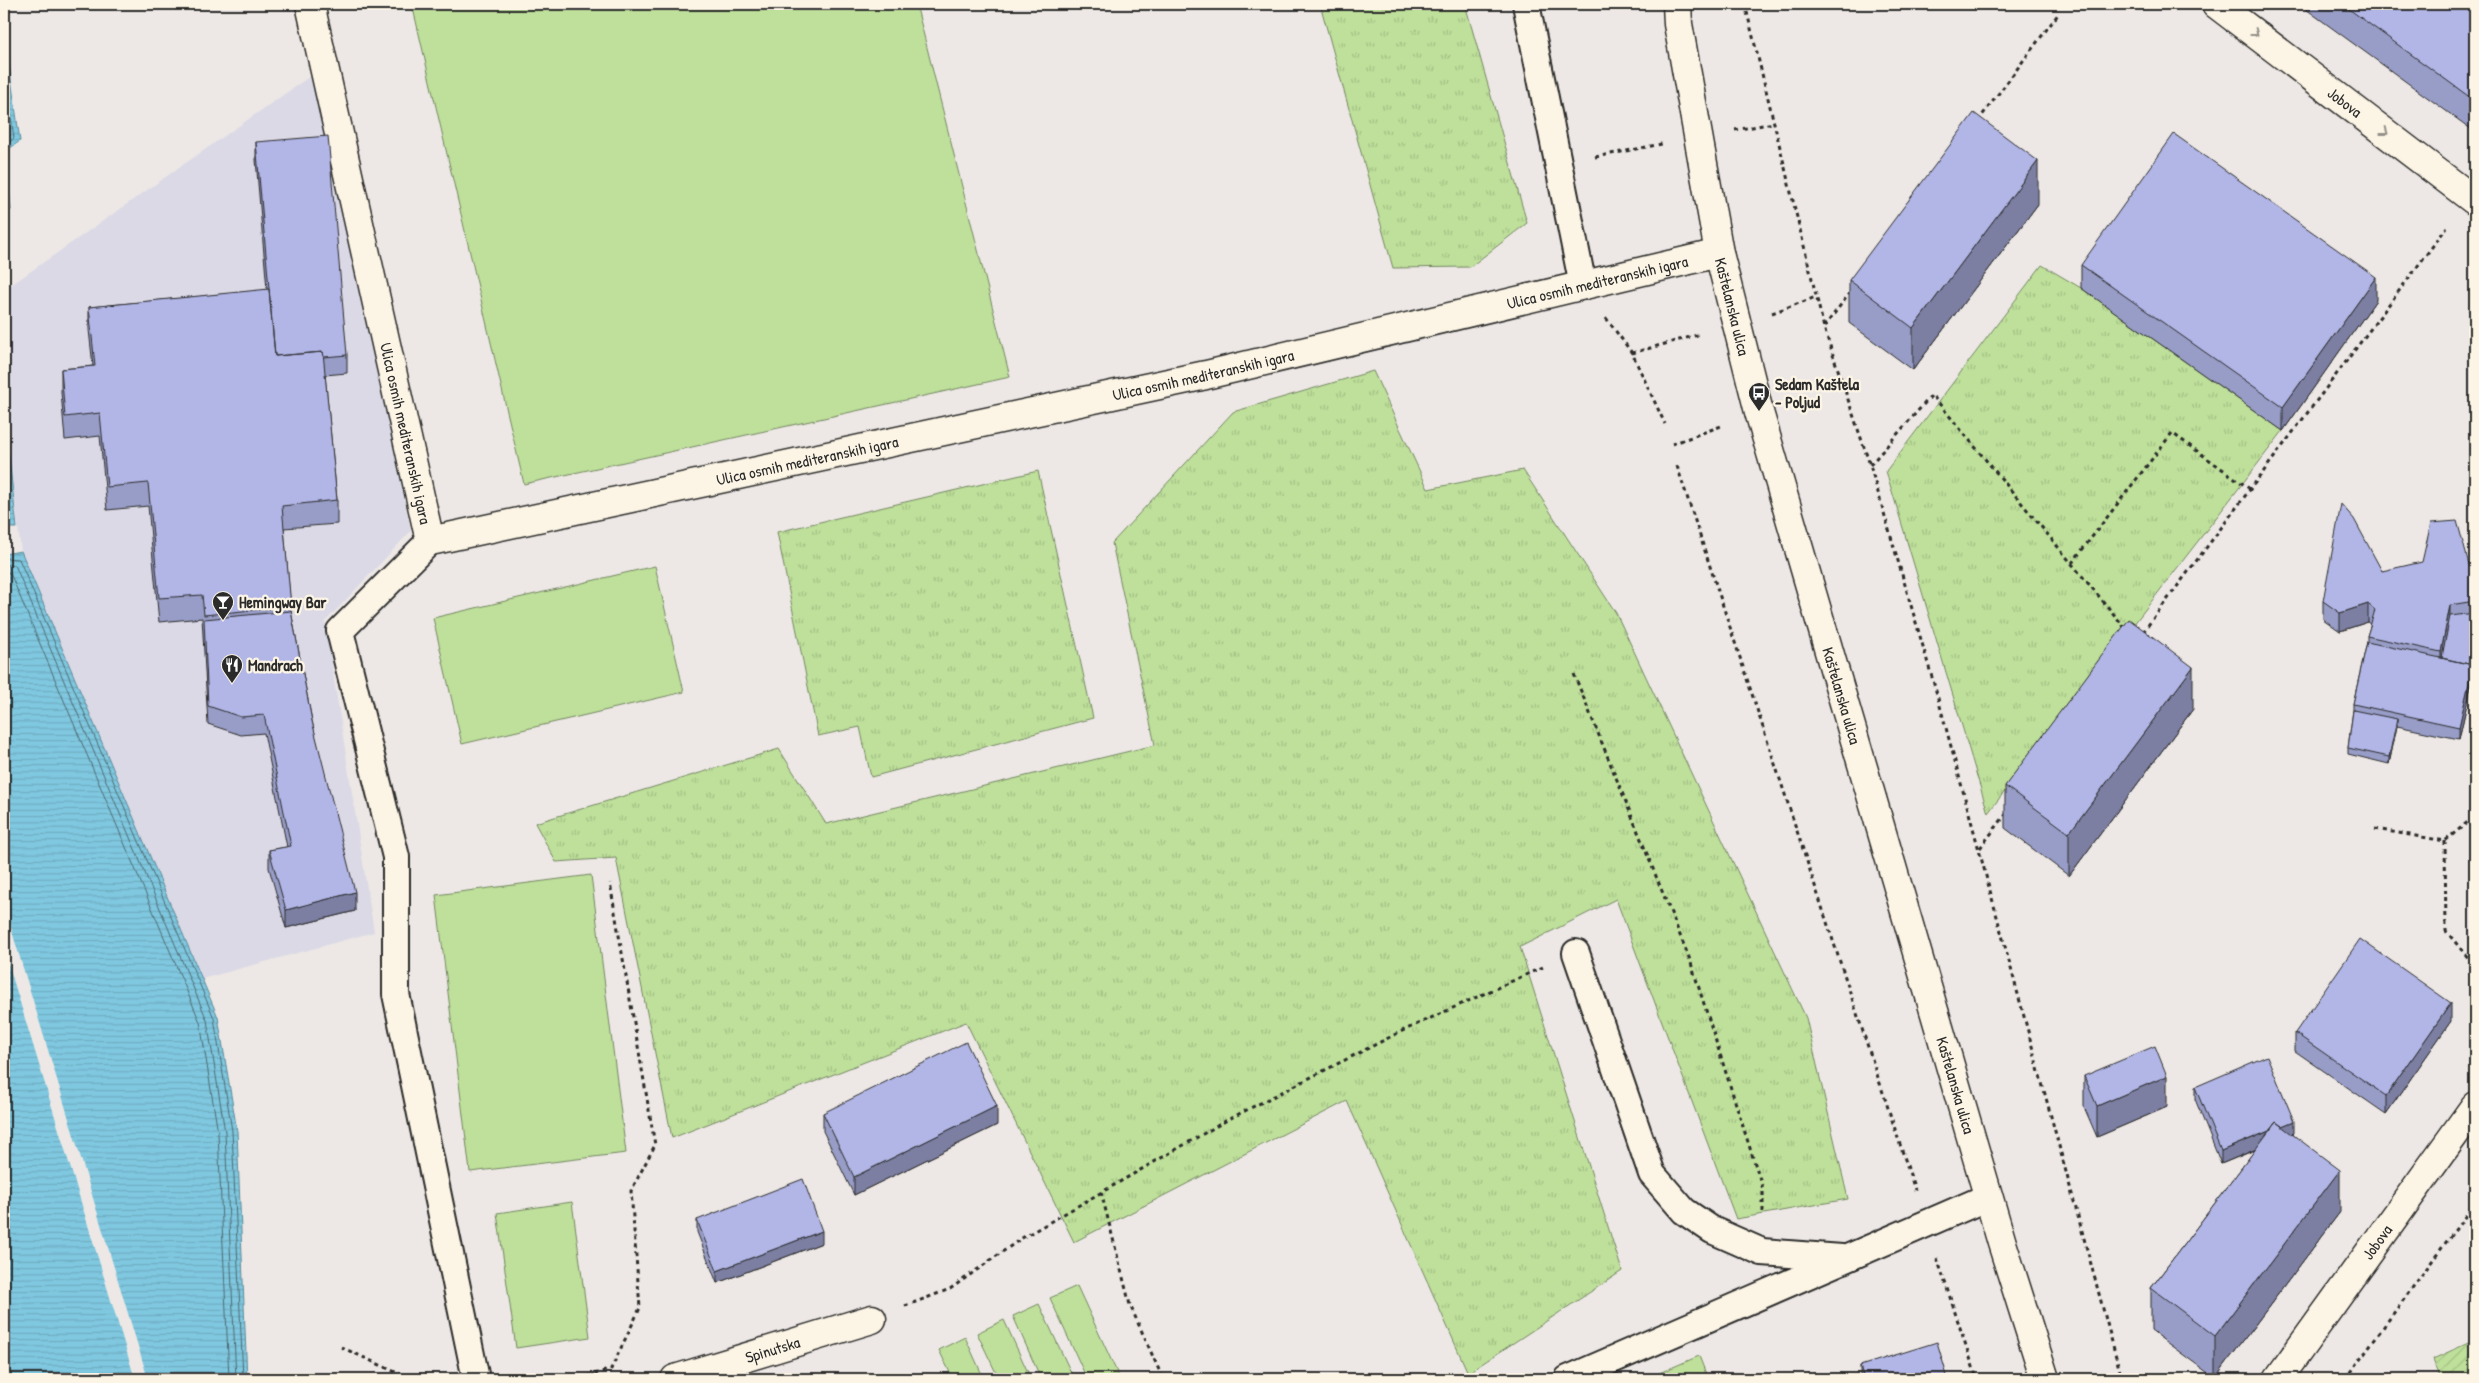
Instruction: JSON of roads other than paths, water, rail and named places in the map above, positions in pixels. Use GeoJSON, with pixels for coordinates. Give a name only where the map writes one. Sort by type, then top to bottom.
{"type":"FeatureCollection","features":[{"type":"Feature","properties":{"kind":"street","name":"Ulica osmih mediteranskih igara"},"geometry":{"type":"LineString","coordinates":[[310,4],[430,541],[1206,375],[1719,253]]}},
{"type":"Feature","properties":{"kind":"street","name":"Kaštelanska ulica"},"geometry":{"type":"LineString","coordinates":[[1677,4],[1678,24],[1719,253],[1759,412],[1988,1197],[2045,1379]]}},
{"type":"Feature","properties":{"kind":"street","name":"Jobova"},"geometry":{"type":"LineString","coordinates":[[2216,4],[2472,199]]}},
{"type":"Feature","properties":{"kind":"street","name":"Jobova"},"geometry":{"type":"LineString","coordinates":[[2278,1379],[2475,1106]]}},
{"type":"Feature","properties":{"kind":"street","name":"Spinutska"},"geometry":{"type":"LineString","coordinates":[[675,1379],[872,1319]]}},
{"type":"Feature","properties":{"kind":"lane"},"geometry":{"type":"LineString","coordinates":[[1526,4],[1583,286]]}},
{"type":"Feature","properties":{"kind":"lane"},"geometry":{"type":"LineString","coordinates":[[430,541],[340,631],[396,857],[396,994],[476,1379]]}},
{"type":"Feature","properties":{"kind":"lane"},"geometry":{"type":"LineString","coordinates":[[1576,952],[1652,1174],[1684,1210],[1712,1230],[1762,1252],[1848,1259]]}},
{"type":"Feature","properties":{"kind":"lane"},"geometry":{"type":"LineString","coordinates":[[1568,1379],[1988,1197]]}},
{"type":"Feature","properties":{"kind":"water"},"geometry":{"type":"Polygon","coordinates":[[[4,30],[20,141],[6,151],[11,210],[4,212],[4,30]]]}},
{"type":"Feature","properties":{"kind":"water"},"geometry":{"type":"Polygon","coordinates":[[[4,413],[17,528],[4,528],[4,413]]]}},
{"type":"Feature","properties":{"kind":"water"},"geometry":{"type":"Polygon","coordinates":[[[21,551],[218,1017],[237,1131],[247,1379],[4,1379],[4,554],[21,551]]]}},
{"type":"Feature","properties":{"kind":"place","name":"Sedam Kaštela - Poljud"},"geometry":{"type":"Point","coordinates":[1759,412]}},
{"type":"Feature","properties":{"kind":"place","name":"Hemingway Bar"},"geometry":{"type":"Point","coordinates":[223,621]}},
{"type":"Feature","properties":{"kind":"place","name":"Mandrach"},"geometry":{"type":"Point","coordinates":[232,684]}}]}
